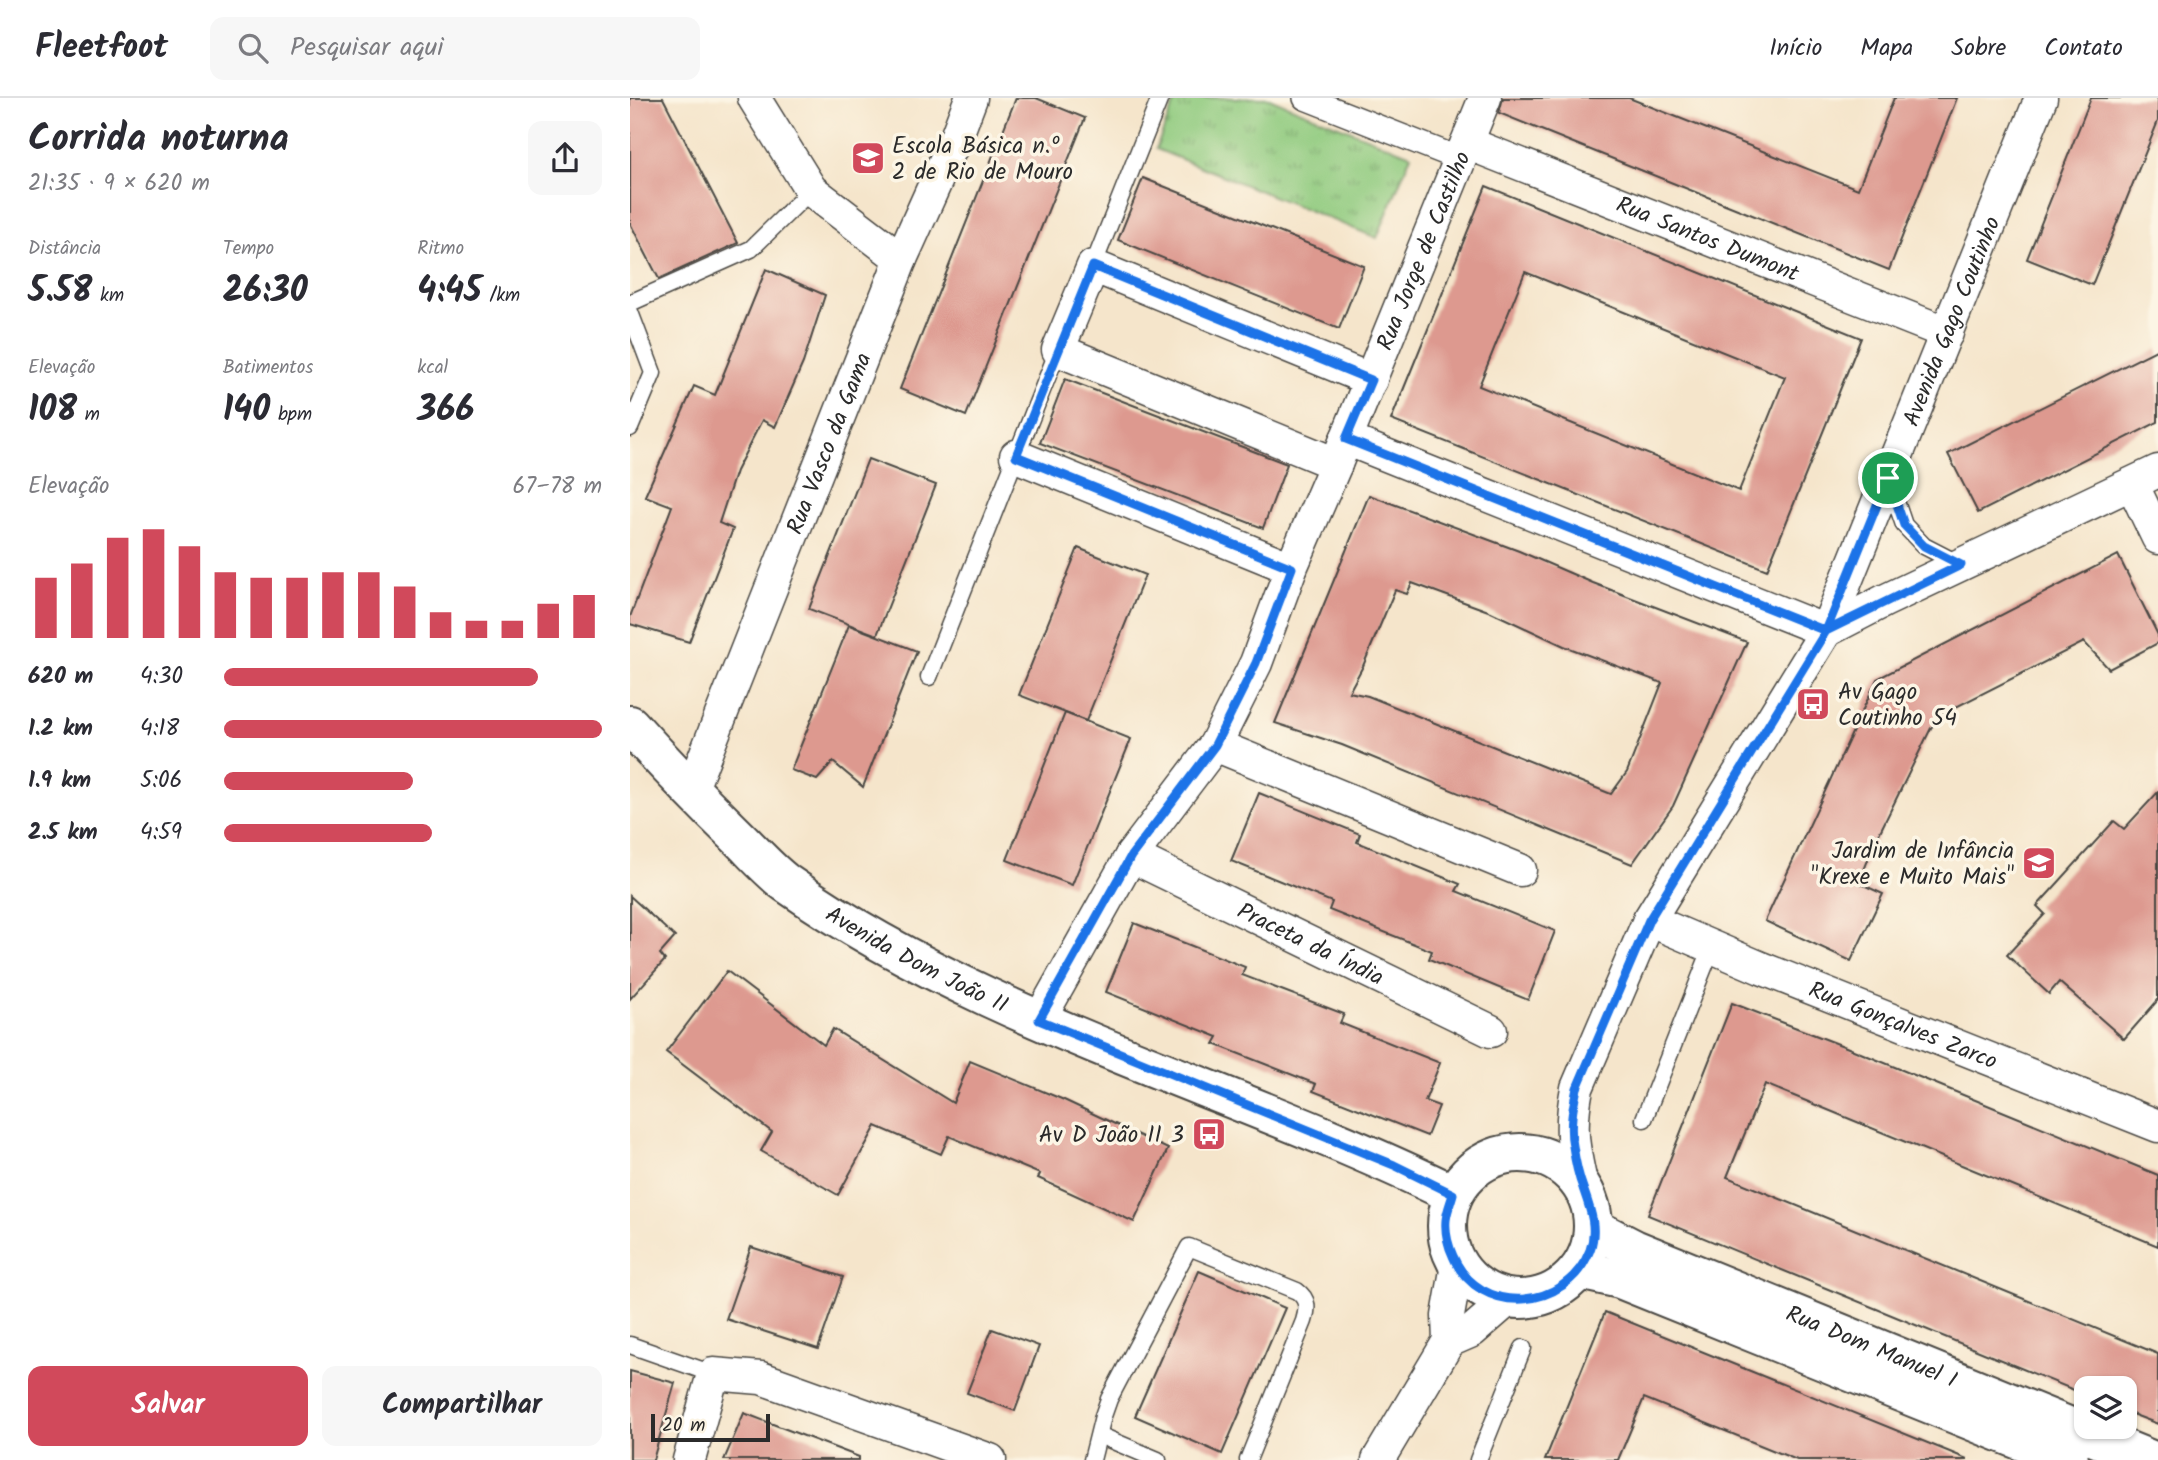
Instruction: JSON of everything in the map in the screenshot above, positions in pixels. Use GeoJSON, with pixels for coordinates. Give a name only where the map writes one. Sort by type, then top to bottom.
{"type":"FeatureCollection","features":[{"type":"Feature","properties":{"kind":"street"},"geometry":{"type":"LineString","coordinates":[[754,98],[811,190],[901,259]]}},
{"type":"Feature","properties":{"kind":"street","name":"Rua Vasco da Gama"},"geometry":{"type":"LineString","coordinates":[[691,791],[901,259],[971,98]]}},
{"type":"Feature","properties":{"kind":"street"},"geometry":{"type":"LineString","coordinates":[[1305,98],[1463,151]]}},
{"type":"Feature","properties":{"kind":"street","name":"Rua Jorge de Castilho"},"geometry":{"type":"LineString","coordinates":[[1341,452],[1485,98]]}},
{"type":"Feature","properties":{"kind":"street","name":"Avenida Gago Coutinho"},"geometry":{"type":"LineString","coordinates":[[1582,1186],[1572,1144],[1572,1115],[1577,1088],[1649,920],[1826,631],[2041,98]]}},
{"type":"Feature","properties":{"kind":"street","name":"Rua Santos Dumont"},"geometry":{"type":"LineString","coordinates":[[1463,151],[1947,333]]}},
{"type":"Feature","properties":{"kind":"street"},"geometry":{"type":"LineString","coordinates":[[1371,380],[1093,266],[1058,350],[1826,631],[2145,478],[2158,538]]}},
{"type":"Feature","properties":{"kind":"street"},"geometry":{"type":"LineString","coordinates":[[1039,1020],[1131,856],[1215,745],[1256,663],[1292,568],[1341,452]]}},
{"type":"Feature","properties":{"kind":"street"},"geometry":{"type":"LineString","coordinates":[[1016,456],[1292,568]]}},
{"type":"Feature","properties":{"kind":"street","name":"Avenida Dom João II"},"geometry":{"type":"LineString","coordinates":[[630,724],[691,791],[784,881],[885,946],[1039,1020],[1394,1165],[1453,1194]]}},
{"type":"Feature","properties":{"kind":"street"},"geometry":{"type":"LineString","coordinates":[[1215,745],[1520,870]]}},
{"type":"Feature","properties":{"kind":"street","name":"Praceta da Índia"},"geometry":{"type":"LineString","coordinates":[[1131,856],[1491,1031]]}},
{"type":"Feature","properties":{"kind":"street","name":"Rua Gonçalves Zarco"},"geometry":{"type":"LineString","coordinates":[[1649,920],[2158,1126]]}},
{"type":"Feature","properties":{"kind":"street"},"geometry":{"type":"LineString","coordinates":[[1527,1153],[1548,1157],[1566,1167],[1582,1186],[1591,1206],[1594,1227],[1590,1249],[1579,1270],[1562,1287],[1540,1297],[1516,1300],[1493,1295],[1472,1283],[1457,1265],[1448,1243],[1446,1220],[1453,1194],[1464,1177],[1482,1163],[1504,1154],[1527,1153]]}},
{"type":"Feature","properties":{"kind":"street","name":"Rua Dom Manuel I"},"geometry":{"type":"LineString","coordinates":[[1594,1227],[1634,1249],[2151,1460]]}},
{"type":"Feature","properties":{"kind":"street"},"geometry":{"type":"LineString","coordinates":[[1378,1460],[1449,1340],[1448,1316],[1457,1265]]}},
{"type":"Feature","properties":{"kind":"street","name":"Rua Dom Manuel I"},"geometry":{"type":"LineString","coordinates":[[1579,1270],[1620,1279],[2069,1460]]}},
{"type":"Feature","properties":{"kind":"street"},"geometry":{"type":"LineString","coordinates":[[1449,1340],[1472,1331],[1510,1298]]}},
{"type":"Feature","properties":{"kind":"street"},"geometry":{"type":"LineString","coordinates":[[689,1460],[713,1374],[761,1377],[990,1460]]}},
{"type":"Feature","properties":{"kind":"lane"},"geometry":{"type":"LineString","coordinates":[[1093,266],[1160,98]]}},
{"type":"Feature","properties":{"kind":"lane"},"geometry":{"type":"LineString","coordinates":[[630,303],[751,249],[811,190]]}},
{"type":"Feature","properties":{"kind":"lane"},"geometry":{"type":"LineString","coordinates":[[630,312],[653,373],[630,428]]}},
{"type":"Feature","properties":{"kind":"lane"},"geometry":{"type":"LineString","coordinates":[[929,677],[1058,350]]}},
{"type":"Feature","properties":{"kind":"lane"},"geometry":{"type":"LineString","coordinates":[[1888,478],[1904,525],[1924,546],[1961,565]]}},
{"type":"Feature","properties":{"kind":"lane"},"geometry":{"type":"LineString","coordinates":[[1644,1119],[1712,947]]}},
{"type":"Feature","properties":{"kind":"lane"},"geometry":{"type":"LineString","coordinates":[[1092,1460],[1110,1399],[1189,1247],[1297,1291],[1307,1302],[1304,1321],[1248,1460]]}},
{"type":"Feature","properties":{"kind":"lane"},"geometry":{"type":"LineString","coordinates":[[630,1345],[713,1374]]}},
{"type":"Feature","properties":{"kind":"lane"},"geometry":{"type":"LineString","coordinates":[[1478,1460],[1523,1348]]}},
{"type":"Feature","properties":{"kind":"lane"},"geometry":{"type":"LineString","coordinates":[[1099,1435],[1158,1460]]}},
{"type":"Feature","properties":{"kind":"green space"},"geometry":{"type":"Polygon","coordinates":[[[1176,98],[1269,98],[1411,155],[1377,238],[1156,149],[1176,98]]]}},
{"type":"Feature","properties":{"kind":"building"},"geometry":{"type":"Polygon","coordinates":[[[630,98],[663,98],[738,243],[659,279],[630,223],[630,98]]]}},
{"type":"Feature","properties":{"kind":"building"},"geometry":{"type":"Polygon","coordinates":[[[1016,98],[1036,98],[1085,118],[966,416],[900,389],[1016,98]]]}},
{"type":"Feature","properties":{"kind":"building"},"geometry":{"type":"Polygon","coordinates":[[[1503,98],[1629,98],[1858,189],[1894,98],[1957,98],[1889,270],[1499,113],[1503,98]]]}},
{"type":"Feature","properties":{"kind":"building"},"geometry":{"type":"Polygon","coordinates":[[[2091,98],[2158,98],[2158,121],[2092,285],[2027,259],[2091,98]]]}},
{"type":"Feature","properties":{"kind":"building"},"geometry":{"type":"Polygon","coordinates":[[[1143,178],[1364,266],[1339,329],[1118,240],[1143,178]]]}},
{"type":"Feature","properties":{"kind":"building"},"geometry":{"type":"Polygon","coordinates":[[[1486,186],[1861,338],[1767,570],[1391,420],[1486,186]],[[1525,272],[1479,386],[1739,491],[1785,377],[1525,272]]]}},
{"type":"Feature","properties":{"kind":"building"},"geometry":{"type":"Polygon","coordinates":[[[766,269],[825,295],[803,363],[775,427],[762,420],[736,471],[719,523],[733,529],[689,642],[630,624],[630,617],[672,506],[645,496],[694,386],[715,395],[766,269]]]}},
{"type":"Feature","properties":{"kind":"building"},"geometry":{"type":"Polygon","coordinates":[[[2158,349],[2158,422],[1978,513],[1948,454],[2158,349]]]}},
{"type":"Feature","properties":{"kind":"building"},"geometry":{"type":"Polygon","coordinates":[[[1065,379],[1287,464],[1263,528],[1040,443],[1065,379]]]}},
{"type":"Feature","properties":{"kind":"building"},"geometry":{"type":"Polygon","coordinates":[[[868,459],[936,485],[877,635],[809,609],[868,459]]]}},
{"type":"Feature","properties":{"kind":"building"},"geometry":{"type":"Polygon","coordinates":[[[1369,495],[1519,551],[1593,583],[1747,642],[1673,806],[1632,864],[1342,745],[1275,723],[1369,495]],[[1412,583],[1407,594],[1395,590],[1349,692],[1368,696],[1611,794],[1627,772],[1662,683],[1564,646],[1491,612],[1412,583]]]}},
{"type":"Feature","properties":{"kind":"building"},"geometry":{"type":"Polygon","coordinates":[[[1078,548],[1145,575],[1086,721],[1019,695],[1078,548]]]}},
{"type":"Feature","properties":{"kind":"building"},"geometry":{"type":"Polygon","coordinates":[[[2118,555],[2158,635],[2158,643],[2109,669],[2084,642],[1942,714],[1931,728],[1875,842],[1859,883],[1883,894],[1851,961],[1765,921],[1877,679],[2118,555]]]}},
{"type":"Feature","properties":{"kind":"building"},"geometry":{"type":"Polygon","coordinates":[[[849,625],[917,651],[863,787],[833,762],[817,780],[791,770],[849,625]]]}},
{"type":"Feature","properties":{"kind":"building"},"geometry":{"type":"Polygon","coordinates":[[[1065,713],[1131,739],[1072,885],[1007,860],[1065,713]]]}},
{"type":"Feature","properties":{"kind":"building"},"geometry":{"type":"Polygon","coordinates":[[[2158,792],[2158,1000],[2124,1039],[2059,982],[2049,994],[2007,955],[2045,914],[2037,906],[2114,821],[2124,829],[2158,792]]]}},
{"type":"Feature","properties":{"kind":"building"},"geometry":{"type":"Polygon","coordinates":[[[1259,793],[1360,834],[1357,842],[1460,884],[1456,891],[1555,931],[1528,1000],[1429,959],[1432,951],[1329,910],[1332,902],[1231,861],[1259,793]]]}},
{"type":"Feature","properties":{"kind":"building"},"geometry":{"type":"Polygon","coordinates":[[[630,896],[675,937],[660,954],[665,960],[630,999],[630,896]]]}},
{"type":"Feature","properties":{"kind":"building"},"geometry":{"type":"Polygon","coordinates":[[[1134,923],[1245,967],[1242,975],[1344,1014],[1340,1023],[1440,1063],[1425,1101],[1439,1106],[1427,1136],[1313,1091],[1316,1084],[1214,1044],[1218,1037],[1106,992],[1134,923]]]}},
{"type":"Feature","properties":{"kind":"building"},"geometry":{"type":"Polygon","coordinates":[[[727,971],[824,1045],[833,1029],[953,1103],[970,1061],[1064,1100],[1168,1149],[1134,1222],[1038,1178],[1040,1174],[949,1136],[941,1154],[876,1126],[838,1195],[761,1151],[772,1132],[666,1052],[727,971]]]}},
{"type":"Feature","properties":{"kind":"building"},"geometry":{"type":"Polygon","coordinates":[[[1732,1003],[1846,1047],[2158,1175],[2158,1246],[1765,1084],[1727,1177],[2158,1354],[2158,1424],[2137,1416],[2137,1376],[2074,1376],[2074,1390],[1648,1215],[1732,1003]]]}},
{"type":"Feature","properties":{"kind":"building"},"geometry":{"type":"Polygon","coordinates":[[[751,1247],[843,1277],[818,1349],[726,1319],[751,1247]]]}},
{"type":"Feature","properties":{"kind":"building"},"geometry":{"type":"Polygon","coordinates":[[[1199,1271],[1285,1308],[1222,1454],[1135,1416],[1199,1271]]]}},
{"type":"Feature","properties":{"kind":"building"},"geometry":{"type":"Polygon","coordinates":[[[1605,1312],[1967,1460],[1797,1460],[1644,1398],[1618,1460],[1545,1460],[1605,1312]]]}},
{"type":"Feature","properties":{"kind":"building"},"geometry":{"type":"Polygon","coordinates":[[[992,1329],[1039,1346],[1015,1411],[967,1393],[992,1329]]]}},
{"type":"Feature","properties":{"kind":"building"},"geometry":{"type":"Polygon","coordinates":[[[630,1371],[675,1383],[653,1460],[630,1460],[630,1371]]]}},
{"type":"Feature","properties":{"kind":"building"},"geometry":{"type":"Polygon","coordinates":[[[744,1413],[859,1457],[859,1460],[724,1460],[744,1413]]]}},
{"type":"Feature","properties":{"kind":"place","name":"Escola Básica n.º 2 de Rio de Mouro"},"geometry":{"type":"Point","coordinates":[868,158]}},
{"type":"Feature","properties":{"kind":"place","name":"Av Gago Coutinho 54"},"geometry":{"type":"Point","coordinates":[1813,704]}},
{"type":"Feature","properties":{"kind":"place","name":"Jardim de Infância \"Krexe e Muito Mais\""},"geometry":{"type":"Point","coordinates":[2039,863]}},
{"type":"Feature","properties":{"kind":"place","name":"Av D João II 3"},"geometry":{"type":"Point","coordinates":[1209,1134]}},
{"type":"Feature","properties":{"kind":"route"},"geometry":{"type":"LineString","coordinates":[[1888,478],[1826,631],[1346,439],[1371,380],[1093,266],[1016,456],[1292,568],[1256,663],[1215,745],[1131,856],[1039,1020],[1394,1165],[1453,1194],[1446,1220],[1448,1243],[1457,1265],[1472,1283],[1493,1295],[1516,1300],[1540,1297],[1562,1287],[1579,1270],[1590,1249],[1594,1227],[1591,1206],[1582,1186],[1572,1144],[1572,1115],[1577,1088],[1649,920],[1826,631],[1961,565],[1924,546],[1904,525],[1888,478]]}}]}
